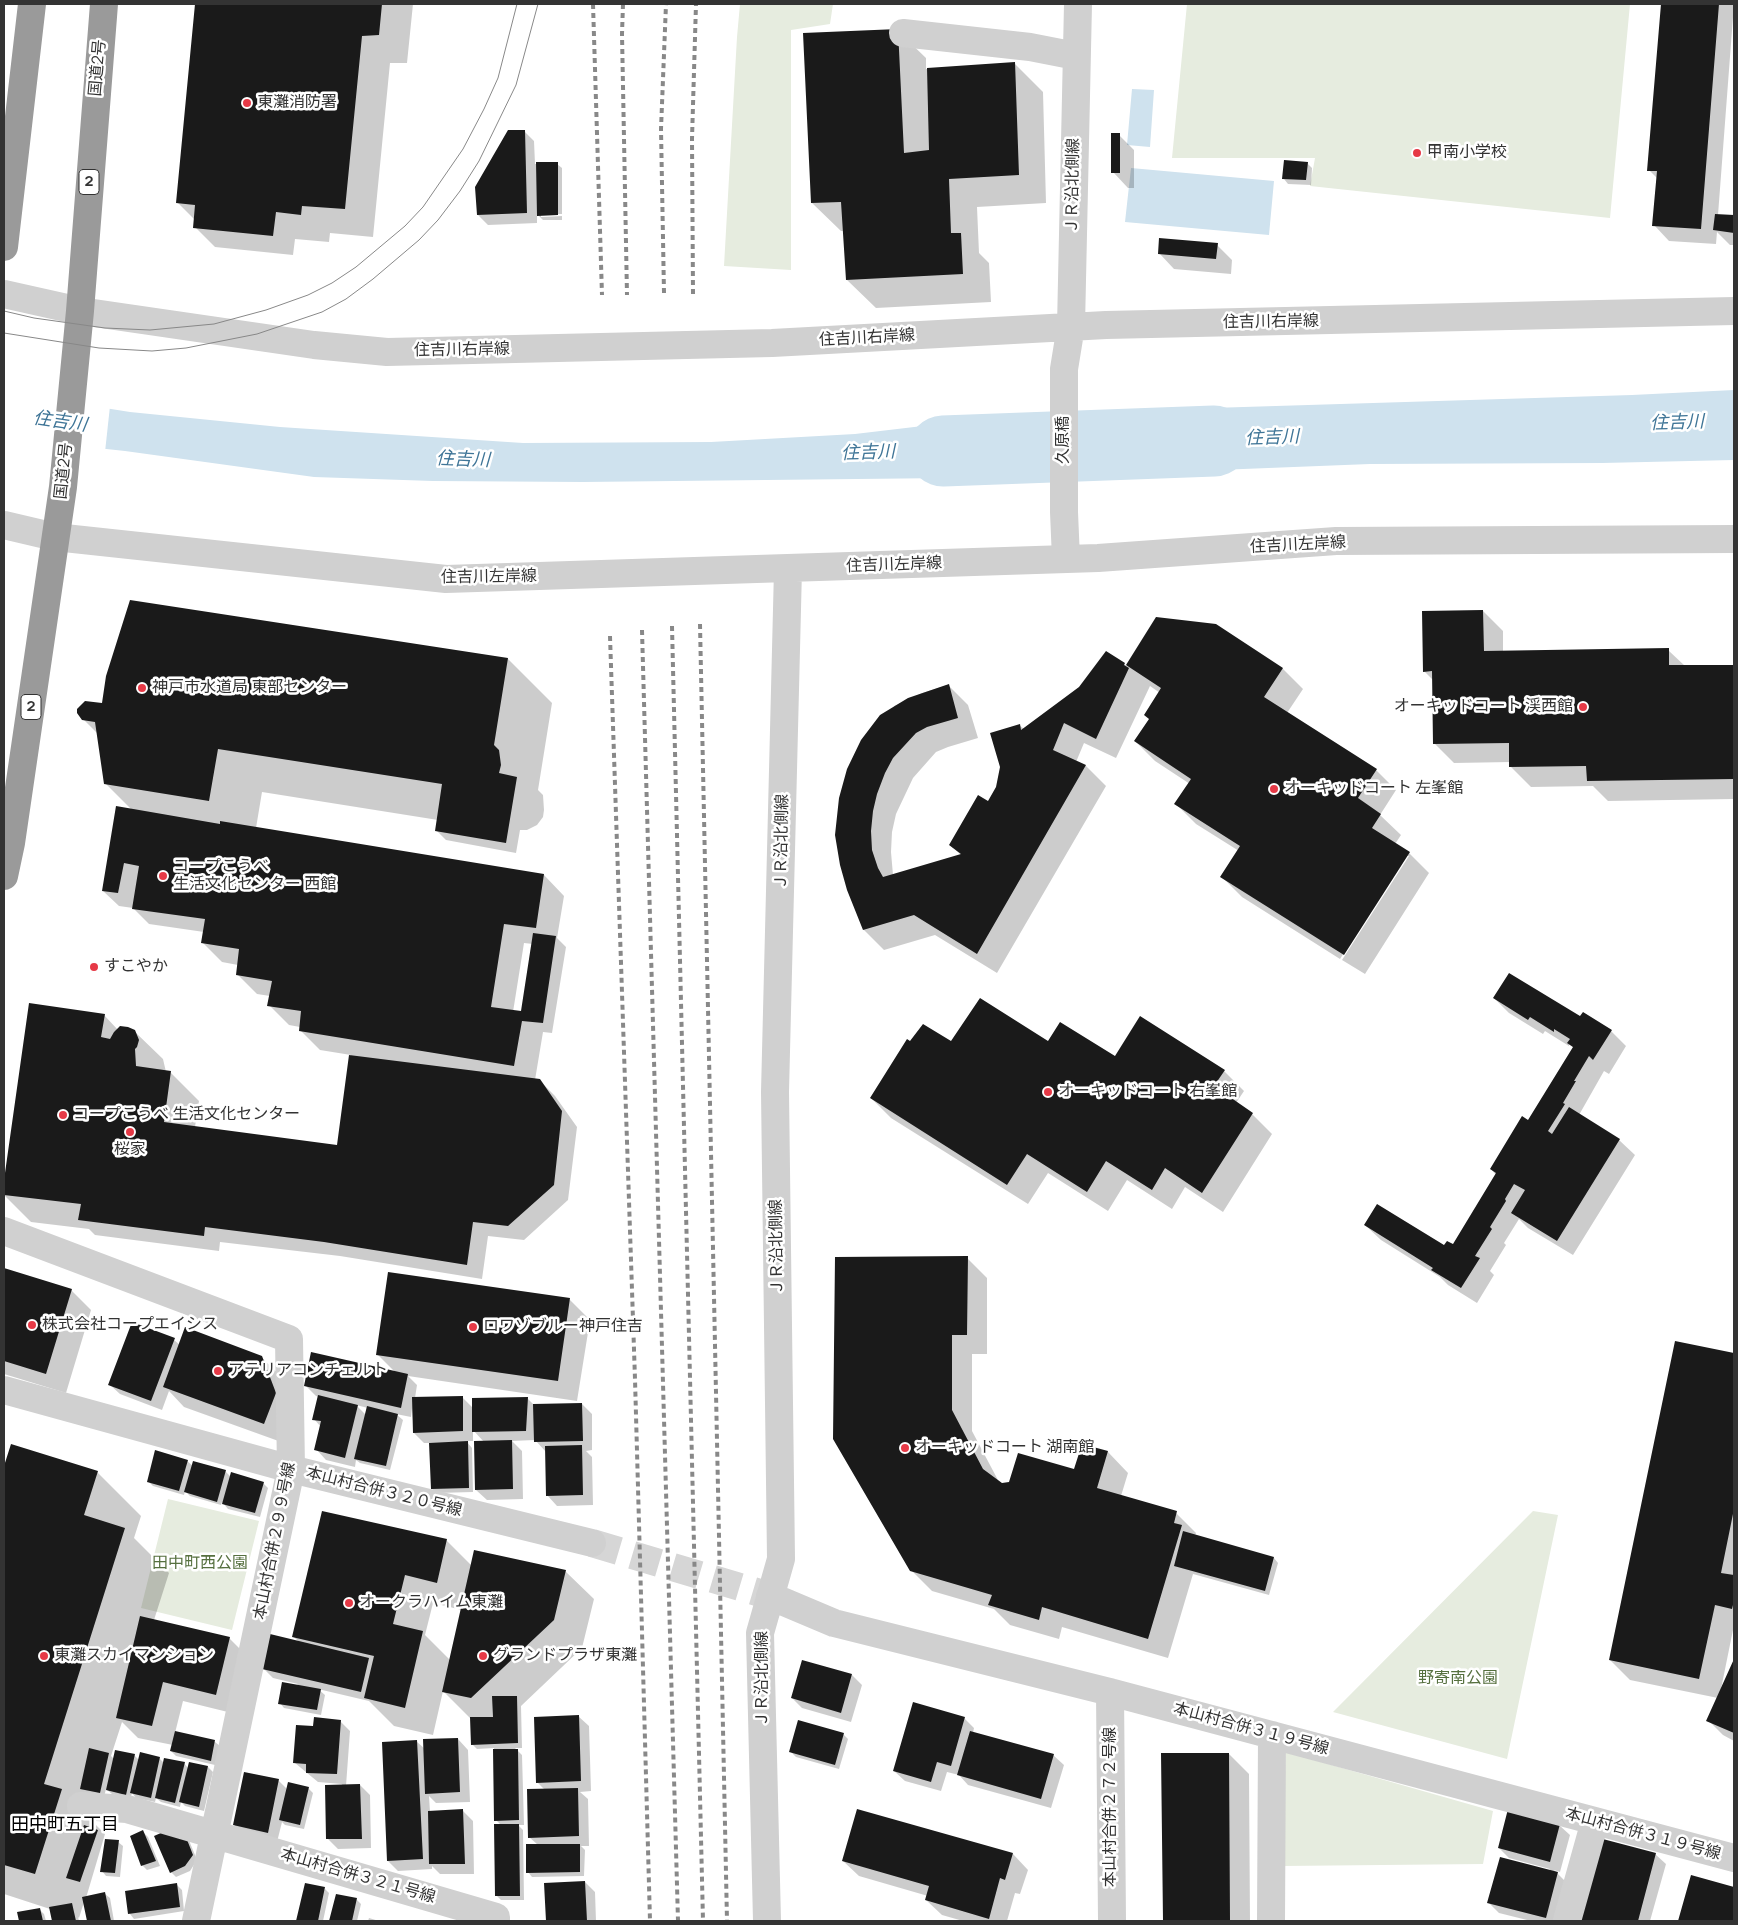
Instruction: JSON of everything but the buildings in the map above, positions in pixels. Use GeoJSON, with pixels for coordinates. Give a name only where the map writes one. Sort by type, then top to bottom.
{"type":"FeatureCollection","features":[{"type":"Feature","properties":{"kind":"highway"},"geometry":{"type":"LineString","coordinates":[[4,247],[32,4]]}},
{"type":"Feature","properties":{"kind":"highway","name":"国道2号"},"geometry":{"type":"LineString","coordinates":[[4,876],[11,842],[63,487],[80,311],[104,4]]}},
{"type":"Feature","properties":{"kind":"street","name":"ＪＲ沿北側線"},"geometry":{"type":"LineString","coordinates":[[1064,368],[1070,326],[1078,4]]}},
{"type":"Feature","properties":{"kind":"street"},"geometry":{"type":"LineString","coordinates":[[903,33],[1030,47],[1076,56]]}},
{"type":"Feature","properties":{"kind":"street","name":"住吉川右岸線"},"geometry":{"type":"LineString","coordinates":[[4,294],[80,311],[314,345],[387,352],[772,343],[1070,326],[1734,311]]}},
{"type":"Feature","properties":{"kind":"street","name":"久原橋"},"geometry":{"type":"LineString","coordinates":[[1064,368],[1066,560]]}},
{"type":"Feature","properties":{"kind":"street","name":"住吉川左岸線"},"geometry":{"type":"LineString","coordinates":[[4,525],[55,537],[446,579],[1066,560],[1336,542],[1734,538]]}},
{"type":"Feature","properties":{"kind":"street","name":"ＪＲ沿北側線"},"geometry":{"type":"LineString","coordinates":[[767,1921],[760,1633],[781,1559],[775,1092],[788,569]]}},
{"type":"Feature","properties":{"kind":"street","name":"本山村合併２９９号線"},"geometry":{"type":"LineString","coordinates":[[4,1231],[289,1340],[291,1469],[196,1921]]}},
{"type":"Feature","properties":{"kind":"street","name":"本山村合併３２０号線"},"geometry":{"type":"LineString","coordinates":[[4,1390],[291,1469],[592,1544]]}},
{"type":"Feature","properties":{"kind":"street","name":"本山村合併３１９号線"},"geometry":{"type":"LineString","coordinates":[[770,1596],[834,1623],[1110,1692],[1734,1858]]}},
{"type":"Feature","properties":{"kind":"street","name":"本山村合併２７２号線"},"geometry":{"type":"LineString","coordinates":[[1110,1692],[1112,1921]]}},
{"type":"Feature","properties":{"kind":"street"},"geometry":{"type":"LineString","coordinates":[[1271,1921],[1272,1735]]}},
{"type":"Feature","properties":{"kind":"street"},"geometry":{"type":"LineString","coordinates":[[81,1806],[127,1809],[215,1834]]}},
{"type":"Feature","properties":{"kind":"street"},"geometry":{"type":"LineString","coordinates":[[1568,1921],[1595,1821]]}},
{"type":"Feature","properties":{"kind":"street","name":"本山村合併３２１号線"},"geometry":{"type":"LineString","coordinates":[[215,1834],[496,1917],[496,1921]]}},
{"type":"Feature","properties":{"kind":"green space"},"geometry":{"type":"Polygon","coordinates":[[[740,4],[833,4],[830,24],[791,30],[791,270],[724,266],[740,4]]]}},
{"type":"Feature","properties":{"kind":"green space"},"geometry":{"type":"Polygon","coordinates":[[[1187,4],[1630,4],[1610,218],[1310,186],[1315,158],[1172,158],[1187,4]]]}},
{"type":"Feature","properties":{"kind":"green space","name":"田中町西公園"},"geometry":{"type":"Polygon","coordinates":[[[168,1499],[259,1521],[232,1630],[141,1608],[168,1499]]]}},
{"type":"Feature","properties":{"kind":"green space","name":"野寄南公園"},"geometry":{"type":"Polygon","coordinates":[[[1533,1511],[1558,1515],[1507,1759],[1333,1712],[1533,1511]]]}},
{"type":"Feature","properties":{"kind":"green space"},"geometry":{"type":"Polygon","coordinates":[[[1286,1752],[1493,1811],[1483,1864],[1281,1866],[1286,1752]]]}},
{"type":"Feature","properties":{"kind":"water"},"geometry":{"type":"Polygon","coordinates":[[[1132,89],[1154,90],[1150,147],[1127,145],[1132,89]]]}},
{"type":"Feature","properties":{"kind":"water"},"geometry":{"type":"Polygon","coordinates":[[[1131,168],[1274,181],[1269,235],[1125,222],[1131,168]]]}},
{"type":"Feature","properties":{"kind":"water"},"geometry":{"type":"Polygon","coordinates":[[[1734,390],[1734,460],[1602,463],[1370,464],[1116,474],[1114,411],[1632,395],[1734,390]]]}},
{"type":"Feature","properties":{"kind":"water"},"geometry":{"type":"Polygon","coordinates":[[[4,392],[130,412],[280,427],[523,443],[711,442],[855,434],[1041,412],[1040,477],[583,482],[433,481],[314,477],[125,451],[4,438],[4,392]]]}},
{"type":"Feature","properties":{"kind":"pier"},"geometry":{"type":"Polygon","coordinates":[[[4,390],[110,406],[105,452],[4,440],[4,390]]]}},
{"type":"Feature","properties":{"kind":"waterway","name":"住吉川"},"geometry":{"type":"LineString","coordinates":[[943,451],[1214,441]]}},
{"type":"Feature","properties":{"kind":"tunnel"},"geometry":{"type":"LineString","coordinates":[[592,1543],[770,1596]]}},
{"type":"Feature","properties":{"kind":"tram line"},"geometry":{"type":"LineString","coordinates":[[4,311],[34,318],[105,328],[150,330],[214,324],[266,310],[308,295],[332,283],[356,267],[405,226],[423,207],[463,149],[498,78],[517,4]]}},
{"type":"Feature","properties":{"kind":"tram line"},"geometry":{"type":"LineString","coordinates":[[4,333],[99,348],[152,351],[186,348],[257,334],[322,312],[346,299],[419,240],[438,220],[460,191],[479,161],[516,85],[538,4]]}},
{"type":"Feature","properties":{"kind":"railway"},"geometry":{"type":"LineString","coordinates":[[593,4],[602,295]]}},
{"type":"Feature","properties":{"kind":"railway"},"geometry":{"type":"LineString","coordinates":[[623,4],[627,295]]}},
{"type":"Feature","properties":{"kind":"railway"},"geometry":{"type":"LineString","coordinates":[[664,293],[661,129],[666,4]]}},
{"type":"Feature","properties":{"kind":"railway"},"geometry":{"type":"LineString","coordinates":[[693,294],[692,139],[696,4]]}},
{"type":"Feature","properties":{"kind":"railway"},"geometry":{"type":"LineString","coordinates":[[700,624],[727,1921]]}},
{"type":"Feature","properties":{"kind":"railway"},"geometry":{"type":"LineString","coordinates":[[672,626],[703,1921]]}},
{"type":"Feature","properties":{"kind":"railway"},"geometry":{"type":"LineString","coordinates":[[642,630],[678,1921]]}},
{"type":"Feature","properties":{"kind":"railway"},"geometry":{"type":"LineString","coordinates":[[610,636],[635,1379],[650,1921]]}},
{"type":"Feature","properties":{"kind":"place","name":"東灘消防署"},"geometry":{"type":"Point","coordinates":[247,103]}},
{"type":"Feature","properties":{"kind":"place","name":"甲南小学校"},"geometry":{"type":"Point","coordinates":[1417,153]}},
{"type":"Feature","properties":{"kind":"place","name":"神戸市水道局 東部センター"},"geometry":{"type":"Point","coordinates":[142,688]}},
{"type":"Feature","properties":{"kind":"place","name":"オーキッドコート 渓西館"},"geometry":{"type":"Point","coordinates":[1583,707]}},
{"type":"Feature","properties":{"kind":"place","name":"オーキッドコート 左峯館"},"geometry":{"type":"Point","coordinates":[1274,789]}},
{"type":"Feature","properties":{"kind":"place","name":"コープこうべ 生活文化センター 西館"},"geometry":{"type":"Point","coordinates":[163,876]}},
{"type":"Feature","properties":{"kind":"place","name":"すこやか"},"geometry":{"type":"Point","coordinates":[94,967]}},
{"type":"Feature","properties":{"kind":"place","name":"オーキッドコート 右峯館"},"geometry":{"type":"Point","coordinates":[1048,1092]}},
{"type":"Feature","properties":{"kind":"place","name":"コープこうべ 生活文化センター"},"geometry":{"type":"Point","coordinates":[63,1115]}},
{"type":"Feature","properties":{"kind":"place","name":"桜家"},"geometry":{"type":"Point","coordinates":[130,1132]}},
{"type":"Feature","properties":{"kind":"place","name":"株式会社コープエイシス"},"geometry":{"type":"Point","coordinates":[32,1325]}},
{"type":"Feature","properties":{"kind":"place","name":"ロワゾブルー神戸住吉"},"geometry":{"type":"Point","coordinates":[473,1327]}},
{"type":"Feature","properties":{"kind":"place","name":"アテリアコンチェルト"},"geometry":{"type":"Point","coordinates":[218,1371]}},
{"type":"Feature","properties":{"kind":"place","name":"オーキッドコート 湖南館"},"geometry":{"type":"Point","coordinates":[905,1448]}},
{"type":"Feature","properties":{"kind":"place","name":"オークラハイム東灘"},"geometry":{"type":"Point","coordinates":[349,1603]}},
{"type":"Feature","properties":{"kind":"place","name":"東灘スカイマンション"},"geometry":{"type":"Point","coordinates":[44,1656]}},
{"type":"Feature","properties":{"kind":"place","name":"グランドプラザ東灘"},"geometry":{"type":"Point","coordinates":[483,1656]}},
{"type":"Feature","properties":{"kind":"district","name":"田中町五丁目"},"geometry":{"type":"Point","coordinates":[65,1825]}}]}
